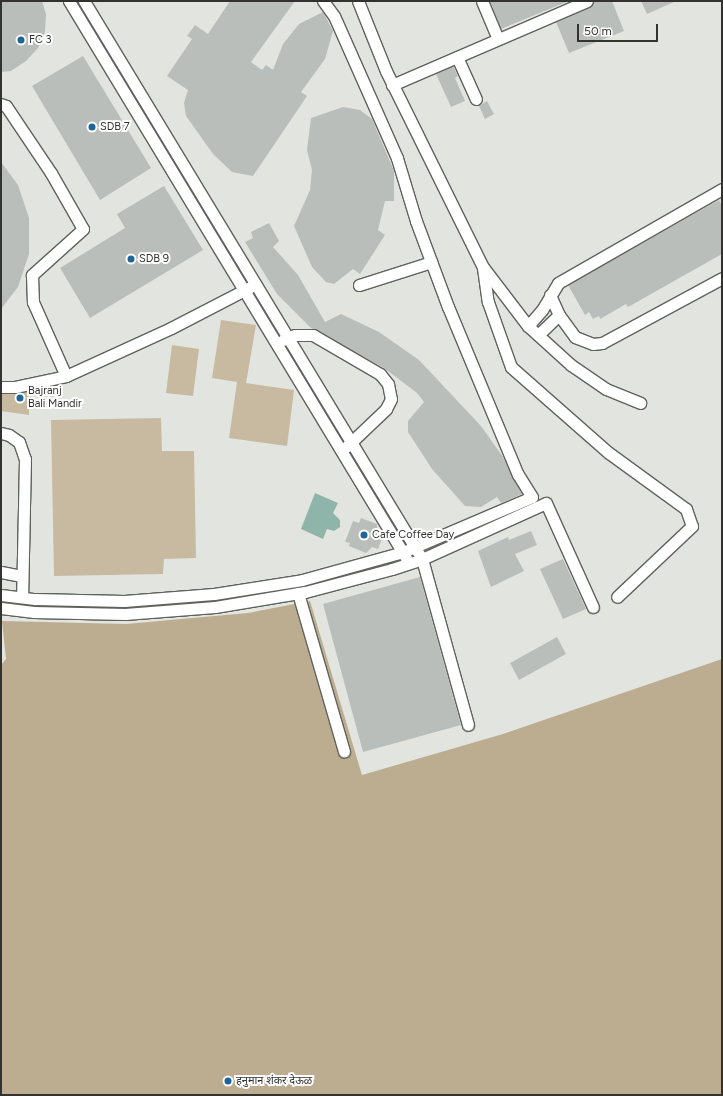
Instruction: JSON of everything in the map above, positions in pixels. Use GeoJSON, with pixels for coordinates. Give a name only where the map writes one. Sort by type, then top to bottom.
{"type":"FeatureCollection","features":[{"type":"Feature","properties":{"kind":"street"},"geometry":{"type":"LineString","coordinates":[[69,1],[410,564]]}},
{"type":"Feature","properties":{"kind":"street"},"geometry":{"type":"LineString","coordinates":[[84,1],[422,559],[468,725]]}},
{"type":"Feature","properties":{"kind":"street"},"geometry":{"type":"LineString","coordinates":[[1,595],[124,601],[214,594],[302,580],[415,548],[532,497],[518,474],[431,262],[397,158],[334,16],[323,1]]}},
{"type":"Feature","properties":{"kind":"street"},"geometry":{"type":"LineString","coordinates":[[358,1],[392,85],[483,267],[528,326],[571,365],[606,389],[640,403]]}},
{"type":"Feature","properties":{"kind":"street"},"geometry":{"type":"LineString","coordinates":[[482,1],[498,39]]}},
{"type":"Feature","properties":{"kind":"street"},"geometry":{"type":"LineString","coordinates":[[392,85],[587,1]]}},
{"type":"Feature","properties":{"kind":"street"},"geometry":{"type":"LineString","coordinates":[[457,57],[476,99]]}},
{"type":"Feature","properties":{"kind":"street"},"geometry":{"type":"LineString","coordinates":[[1,104],[6,106],[51,173],[83,229],[32,275],[33,302],[66,376]]}},
{"type":"Feature","properties":{"kind":"street"},"geometry":{"type":"LineString","coordinates":[[528,326],[542,310],[558,283],[722,189]]}},
{"type":"Feature","properties":{"kind":"street"},"geometry":{"type":"LineString","coordinates":[[359,285],[431,262]]}},
{"type":"Feature","properties":{"kind":"street"},"geometry":{"type":"LineString","coordinates":[[483,267],[488,302],[511,366],[609,453],[686,509],[692,526],[617,597]]}},
{"type":"Feature","properties":{"kind":"street"},"geometry":{"type":"LineString","coordinates":[[550,295],[559,314],[575,337],[584,343],[602,343],[722,278]]}},
{"type":"Feature","properties":{"kind":"street"},"geometry":{"type":"LineString","coordinates":[[1,387],[15,387],[66,376],[171,328],[255,283]]}},
{"type":"Feature","properties":{"kind":"street"},"geometry":{"type":"LineString","coordinates":[[538,335],[559,314]]}},
{"type":"Feature","properties":{"kind":"street"},"geometry":{"type":"LineString","coordinates":[[276,343],[295,334],[313,335],[380,374],[388,384],[391,395],[390,403],[352,443],[341,450]]}},
{"type":"Feature","properties":{"kind":"street"},"geometry":{"type":"LineString","coordinates":[[1,433],[9,435],[19,442],[25,459],[22,597]]}},
{"type":"Feature","properties":{"kind":"street"},"geometry":{"type":"LineString","coordinates":[[1,608],[34,612],[125,614],[215,607],[298,593],[410,564],[546,503],[593,607]]}},
{"type":"Feature","properties":{"kind":"street"},"geometry":{"type":"LineString","coordinates":[[1,572],[22,576]]}},
{"type":"Feature","properties":{"kind":"street"},"geometry":{"type":"LineString","coordinates":[[298,593],[344,751]]}},
{"type":"Feature","properties":{"kind":"shaded area"},"geometry":{"type":"Polygon","coordinates":[[[221,320],[256,325],[246,383],[294,390],[287,446],[229,438],[237,382],[212,378],[221,320]]]}},
{"type":"Feature","properties":{"kind":"shaded area"},"geometry":{"type":"Polygon","coordinates":[[[172,345],[199,349],[193,396],[166,393],[172,345]]]}},
{"type":"Feature","properties":{"kind":"shaded area"},"geometry":{"type":"Polygon","coordinates":[[[1,384],[29,384],[29,415],[1,411],[1,384]]]}},
{"type":"Feature","properties":{"kind":"shaded area"},"geometry":{"type":"Polygon","coordinates":[[[161,418],[162,451],[194,451],[196,558],[164,559],[163,574],[54,576],[51,420],[161,418]]]}},
{"type":"Feature","properties":{"kind":"shaded area"},"geometry":{"type":"Polygon","coordinates":[[[310,601],[362,775],[503,734],[722,659],[722,1095],[1,1095],[1,665],[6,659],[2,621],[126,624],[248,613],[310,601]]]}},
{"type":"Feature","properties":{"kind":"water"},"geometry":{"type":"Polygon","coordinates":[[[315,493],[338,503],[333,513],[340,520],[340,527],[334,531],[327,529],[323,539],[301,529],[315,493]]]}},
{"type":"Feature","properties":{"kind":"building","name":"FC 3"},"geometry":{"type":"Polygon","coordinates":[[[1,1],[42,1],[46,14],[45,32],[38,48],[26,61],[11,71],[1,72],[1,1]]]}},
{"type":"Feature","properties":{"kind":"building"},"geometry":{"type":"Polygon","coordinates":[[[230,1],[295,1],[251,62],[262,70],[266,65],[273,70],[283,44],[299,24],[323,12],[333,31],[325,59],[301,92],[307,96],[253,176],[232,172],[213,154],[186,116],[184,103],[188,90],[167,76],[192,39],[187,36],[195,25],[208,34],[230,1]]]}},
{"type":"Feature","properties":{"kind":"building"},"geometry":{"type":"Polygon","coordinates":[[[490,1],[569,1],[501,29],[490,1]]]}},
{"type":"Feature","properties":{"kind":"building"},"geometry":{"type":"Polygon","coordinates":[[[594,1],[612,1],[624,31],[569,53],[556,22],[590,7],[594,1]]]}},
{"type":"Feature","properties":{"kind":"building"},"geometry":{"type":"Polygon","coordinates":[[[641,1],[676,1],[647,14],[641,1]]]}},
{"type":"Feature","properties":{"kind":"building","name":"SDB 7"},"geometry":{"type":"Polygon","coordinates":[[[83,56],[151,168],[100,200],[32,86],[83,56]]]}},
{"type":"Feature","properties":{"kind":"building"},"geometry":{"type":"Polygon","coordinates":[[[453,66],[458,76],[455,78],[465,101],[451,107],[436,74],[453,66]]]}},
{"type":"Feature","properties":{"kind":"building"},"geometry":{"type":"Polygon","coordinates":[[[487,101],[494,114],[485,119],[479,106],[487,101]]]}},
{"type":"Feature","properties":{"kind":"building"},"geometry":{"type":"Polygon","coordinates":[[[343,107],[360,110],[372,119],[394,171],[394,201],[385,201],[378,230],[385,235],[360,274],[353,269],[334,284],[326,282],[312,267],[294,226],[310,190],[312,170],[307,150],[311,118],[343,107]]]}},
{"type":"Feature","properties":{"kind":"building"},"geometry":{"type":"Polygon","coordinates":[[[1,162],[18,185],[29,218],[29,254],[18,287],[1,309],[1,162]]]}},
{"type":"Feature","properties":{"kind":"building","name":"SDB 9"},"geometry":{"type":"Polygon","coordinates":[[[164,186],[203,250],[90,318],[60,268],[125,228],[117,214],[164,186]]]}},
{"type":"Feature","properties":{"kind":"building"},"geometry":{"type":"Polygon","coordinates":[[[719,200],[722,206],[722,254],[628,307],[626,304],[600,319],[599,316],[593,319],[589,312],[585,315],[568,285],[719,200]]]}},
{"type":"Feature","properties":{"kind":"building"},"geometry":{"type":"Polygon","coordinates":[[[269,223],[279,241],[273,247],[298,275],[325,322],[341,314],[379,332],[419,360],[481,426],[503,457],[522,494],[501,503],[497,497],[481,507],[465,506],[432,469],[408,432],[408,421],[424,402],[417,393],[384,368],[311,328],[277,294],[245,242],[253,238],[251,232],[269,223]]]}},
{"type":"Feature","properties":{"kind":"building","name":"Cafe Coffee Day"},"geometry":{"type":"Polygon","coordinates":[[[361,518],[377,524],[377,534],[383,536],[378,549],[372,547],[366,553],[349,546],[350,543],[345,542],[353,521],[359,523],[361,518]]]}},
{"type":"Feature","properties":{"kind":"building"},"geometry":{"type":"Polygon","coordinates":[[[531,531],[537,545],[515,554],[524,571],[491,587],[478,551],[508,537],[509,540],[531,531]]]}},
{"type":"Feature","properties":{"kind":"building"},"geometry":{"type":"Polygon","coordinates":[[[563,559],[586,609],[563,619],[540,569],[563,559]]]}},
{"type":"Feature","properties":{"kind":"building"},"geometry":{"type":"Polygon","coordinates":[[[420,577],[461,725],[363,752],[323,604],[420,577]]]}},
{"type":"Feature","properties":{"kind":"building"},"geometry":{"type":"Polygon","coordinates":[[[557,637],[566,654],[519,680],[510,663],[557,637]]]}},
{"type":"Feature","properties":{"kind":"place","name":"FC 3"},"geometry":{"type":"Point","coordinates":[21,40]}},
{"type":"Feature","properties":{"kind":"place","name":"SDB 7"},"geometry":{"type":"Point","coordinates":[92,127]}},
{"type":"Feature","properties":{"kind":"place","name":"SDB 9"},"geometry":{"type":"Point","coordinates":[131,259]}},
{"type":"Feature","properties":{"kind":"place","name":"Bajranj Bali Mandir"},"geometry":{"type":"Point","coordinates":[20,398]}},
{"type":"Feature","properties":{"kind":"place","name":"Cafe Coffee Day"},"geometry":{"type":"Point","coordinates":[364,535]}},
{"type":"Feature","properties":{"kind":"place","name":"हनुमान शंकर देऊळ"},"geometry":{"type":"Point","coordinates":[228,1081]}}]}
